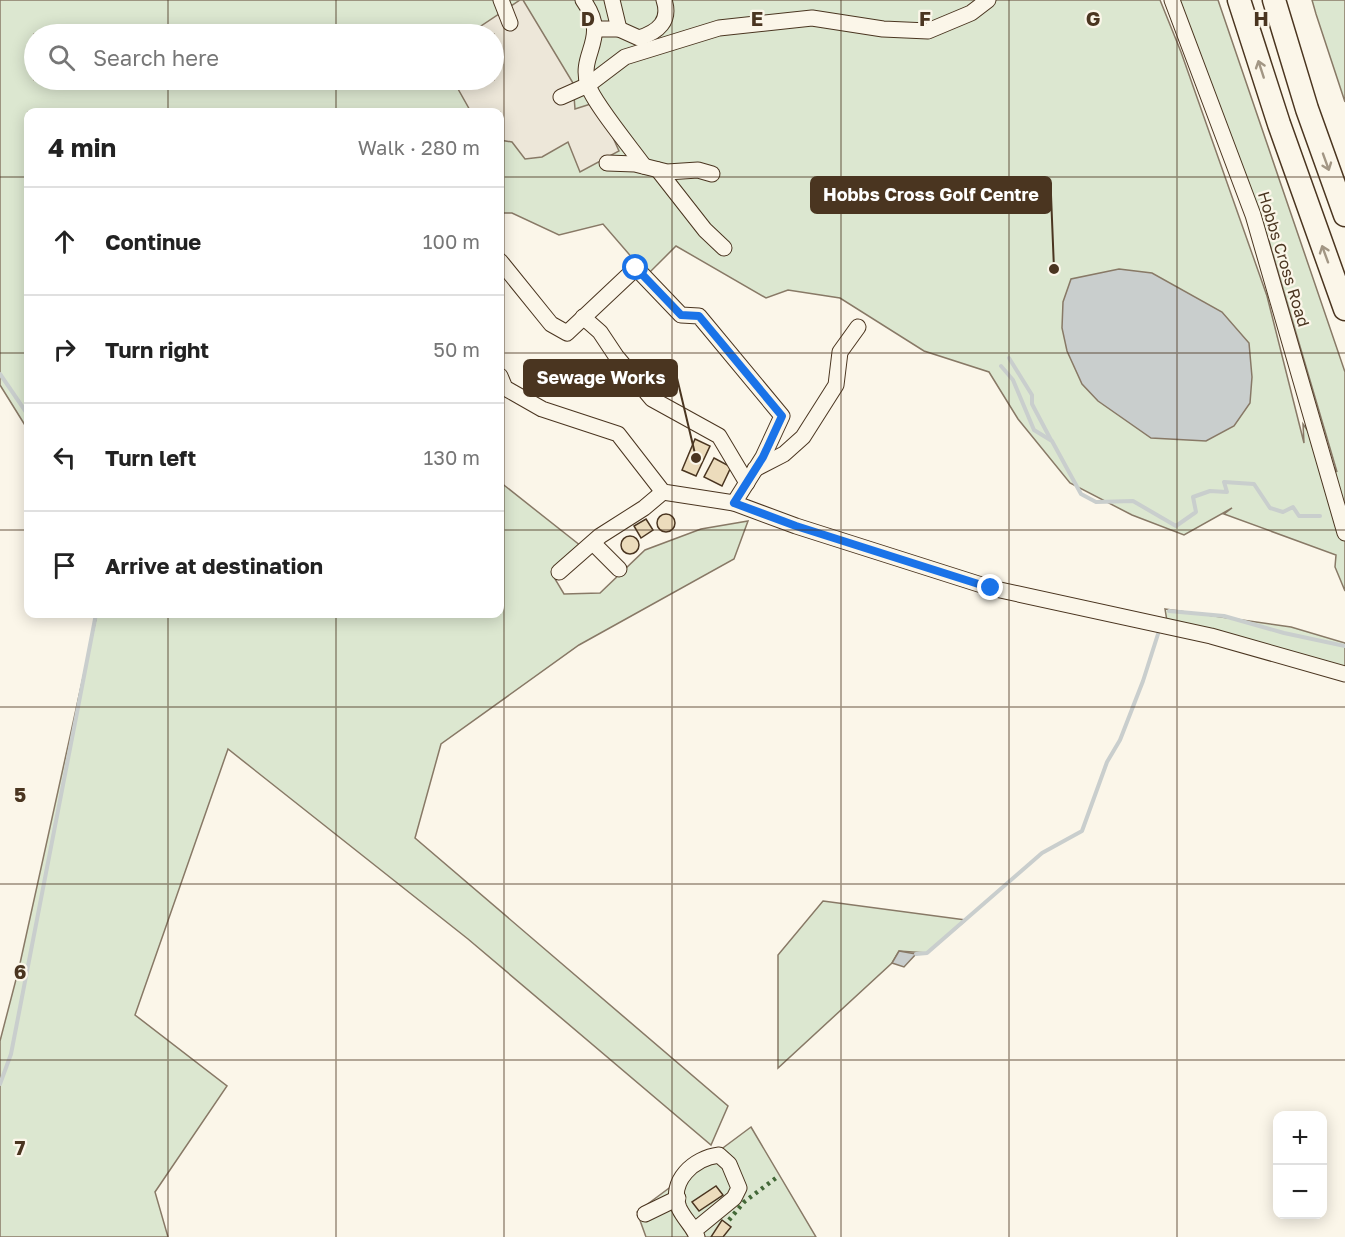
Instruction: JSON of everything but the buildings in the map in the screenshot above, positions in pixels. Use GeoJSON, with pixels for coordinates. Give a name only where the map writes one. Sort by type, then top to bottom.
{"type":"FeatureCollection","features":[{"type":"Feature","properties":{"kind":"highway"},"geometry":{"type":"LineString","coordinates":[[1239,0],[1279,124],[1345,309]]}},
{"type":"Feature","properties":{"kind":"highway"},"geometry":{"type":"LineString","coordinates":[[1274,0],[1307,109],[1345,215]]}},
{"type":"Feature","properties":{"kind":"highway"},"geometry":{"type":"LineString","coordinates":[[1281,0],[1307,109]]}},
{"type":"Feature","properties":{"kind":"street"},"geometry":{"type":"LineString","coordinates":[[501,0],[510,23]]}},
{"type":"Feature","properties":{"kind":"street"},"geometry":{"type":"LineString","coordinates":[[583,0],[590,9],[596,28],[594,47],[587,64],[588,85],[651,168],[724,248]]}},
{"type":"Feature","properties":{"kind":"street"},"geometry":{"type":"LineString","coordinates":[[612,0],[619,29]]}},
{"type":"Feature","properties":{"kind":"street"},"geometry":{"type":"LineString","coordinates":[[596,28],[619,29],[639,38],[651,34],[661,27],[666,16],[664,0]]}},
{"type":"Feature","properties":{"kind":"street"},"geometry":{"type":"LineString","coordinates":[[561,97],[588,85],[625,57],[719,28],[812,18],[883,29],[928,31],[971,13],[988,0]]}},
{"type":"Feature","properties":{"kind":"street","name":"Hobbs Cross Road"},"geometry":{"type":"LineString","coordinates":[[1172,0],[1253,215],[1345,533]]}},
{"type":"Feature","properties":{"kind":"street"},"geometry":{"type":"LineString","coordinates":[[607,163],[698,170],[712,174]]}},
{"type":"Feature","properties":{"kind":"street"},"geometry":{"type":"LineString","coordinates":[[504,266],[551,324],[567,333],[636,268],[681,315],[699,316],[782,416],[755,469],[734,503]]}},
{"type":"Feature","properties":{"kind":"street"},"geometry":{"type":"LineString","coordinates":[[584,317],[600,332],[616,356],[652,399],[719,435],[747,483]]}},
{"type":"Feature","properties":{"kind":"street"},"geometry":{"type":"LineString","coordinates":[[755,469],[784,454],[803,437],[836,385],[840,352],[858,327]]}},
{"type":"Feature","properties":{"kind":"street"},"geometry":{"type":"LineString","coordinates":[[504,386],[542,409],[618,434],[663,492],[734,503],[796,526],[991,588],[1211,636],[1345,674]]}},
{"type":"Feature","properties":{"kind":"street"},"geometry":{"type":"LineString","coordinates":[[559,572],[593,543],[663,492]]}},
{"type":"Feature","properties":{"kind":"street"},"geometry":{"type":"LineString","coordinates":[[593,543],[619,569]]}},
{"type":"Feature","properties":{"kind":"street"},"geometry":{"type":"LineString","coordinates":[[719,1155],[729,1164],[739,1188],[734,1198],[696,1233],[679,1208],[677,1188],[684,1173],[705,1157],[719,1155]]}},
{"type":"Feature","properties":{"kind":"street"},"geometry":{"type":"LineString","coordinates":[[645,1214],[678,1198]]}},
{"type":"Feature","properties":{"kind":"green space"},"geometry":{"type":"Polygon","coordinates":[[[0,0],[1160,0],[1181,52],[1267,296],[1304,443],[1303,424],[1337,472],[1269,241],[1171,0],[1218,0],[1345,372],[1345,591],[1335,567],[1336,555],[1224,514],[1232,508],[1184,535],[1132,515],[1070,483],[1018,419],[989,372],[924,351],[840,298],[788,290],[766,298],[676,246],[647,275],[603,224],[559,235],[512,213],[504,213],[504,108],[24,108],[24,424],[0,385],[0,0]]]}},
{"type":"Feature","properties":{"kind":"green space"},"geometry":{"type":"Polygon","coordinates":[[[1312,0],[1345,0],[1345,102],[1316,14],[1312,0]]]}},
{"type":"Feature","properties":{"kind":"green space"},"geometry":{"type":"Polygon","coordinates":[[[504,485],[581,546],[552,574],[564,594],[600,593],[645,550],[701,529],[748,521],[734,559],[579,645],[441,744],[415,838],[728,1106],[711,1145],[468,939],[228,749],[135,1015],[227,1086],[155,1192],[168,1237],[0,1237],[0,1041],[19,968],[96,618],[504,618],[504,485]]]}},
{"type":"Feature","properties":{"kind":"green space"},"geometry":{"type":"Polygon","coordinates":[[[1165,609],[1291,627],[1345,643],[1345,670],[1167,621],[1165,609]]]}},
{"type":"Feature","properties":{"kind":"green space"},"geometry":{"type":"Polygon","coordinates":[[[823,901],[966,920],[927,953],[899,951],[892,963],[778,1068],[778,955],[823,901]]]}},
{"type":"Feature","properties":{"kind":"green space"},"geometry":{"type":"Polygon","coordinates":[[[751,1127],[816,1237],[646,1237],[637,1212],[751,1127]]]}},
{"type":"Feature","properties":{"kind":"shaded area"},"geometry":{"type":"Polygon","coordinates":[[[523,0],[573,83],[575,109],[597,102],[619,151],[580,172],[568,142],[542,157],[525,159],[512,142],[504,141],[504,108],[469,108],[459,90],[504,90],[504,24],[484,24],[523,0]]]}},
{"type":"Feature","properties":{"kind":"shaded area"},"geometry":{"type":"Polygon","coordinates":[[[1119,269],[1152,273],[1222,312],[1249,343],[1252,377],[1250,403],[1234,426],[1206,441],[1151,438],[1098,401],[1082,384],[1067,351],[1062,328],[1063,302],[1071,279],[1119,269]]]}},
{"type":"Feature","properties":{"kind":"shaded area"},"geometry":{"type":"Polygon","coordinates":[[[899,951],[916,954],[904,967],[892,963],[899,951]]]}},
{"type":"Feature","properties":{"kind":"waterway"},"geometry":{"type":"LineString","coordinates":[[1009,358],[1032,395],[1032,404],[1051,440]]}},
{"type":"Feature","properties":{"kind":"waterway"},"geometry":{"type":"LineString","coordinates":[[1001,366],[1013,380],[1034,430],[1052,441],[1081,494],[1096,502],[1133,501],[1176,526],[1196,512],[1193,497],[1210,491],[1227,492],[1224,482],[1254,484],[1270,508],[1283,512],[1293,507],[1299,516],[1320,516]]}},
{"type":"Feature","properties":{"kind":"waterway"},"geometry":{"type":"LineString","coordinates":[[0,374],[24,409]]}},
{"type":"Feature","properties":{"kind":"waterway"},"geometry":{"type":"LineString","coordinates":[[1169,611],[1224,616],[1284,633],[1345,646]]}},
{"type":"Feature","properties":{"kind":"waterway"},"geometry":{"type":"LineString","coordinates":[[0,1084],[11,1054],[95,618]]}},
{"type":"Feature","properties":{"kind":"waterway"},"geometry":{"type":"LineString","coordinates":[[916,954],[927,953],[1042,853],[1082,831],[1107,762],[1120,740],[1143,681],[1158,634]]}},
{"type":"Feature","properties":{"kind":"hedge"},"geometry":{"type":"LineString","coordinates":[[729,1220],[744,1202],[776,1178]]}},
{"type":"Feature","properties":{"kind":"place","name":"Hobbs Cross Golf Centre"},"geometry":{"type":"Point","coordinates":[1054,269]}},
{"type":"Feature","properties":{"kind":"place","name":"Sewage Works"},"geometry":{"type":"Point","coordinates":[696,458]}},
{"type":"Feature","properties":{"kind":"route"},"geometry":{"type":"LineString","coordinates":[[636,268],[681,315],[699,316],[782,416],[763,457],[734,503],[796,526],[991,588]]}}]}
